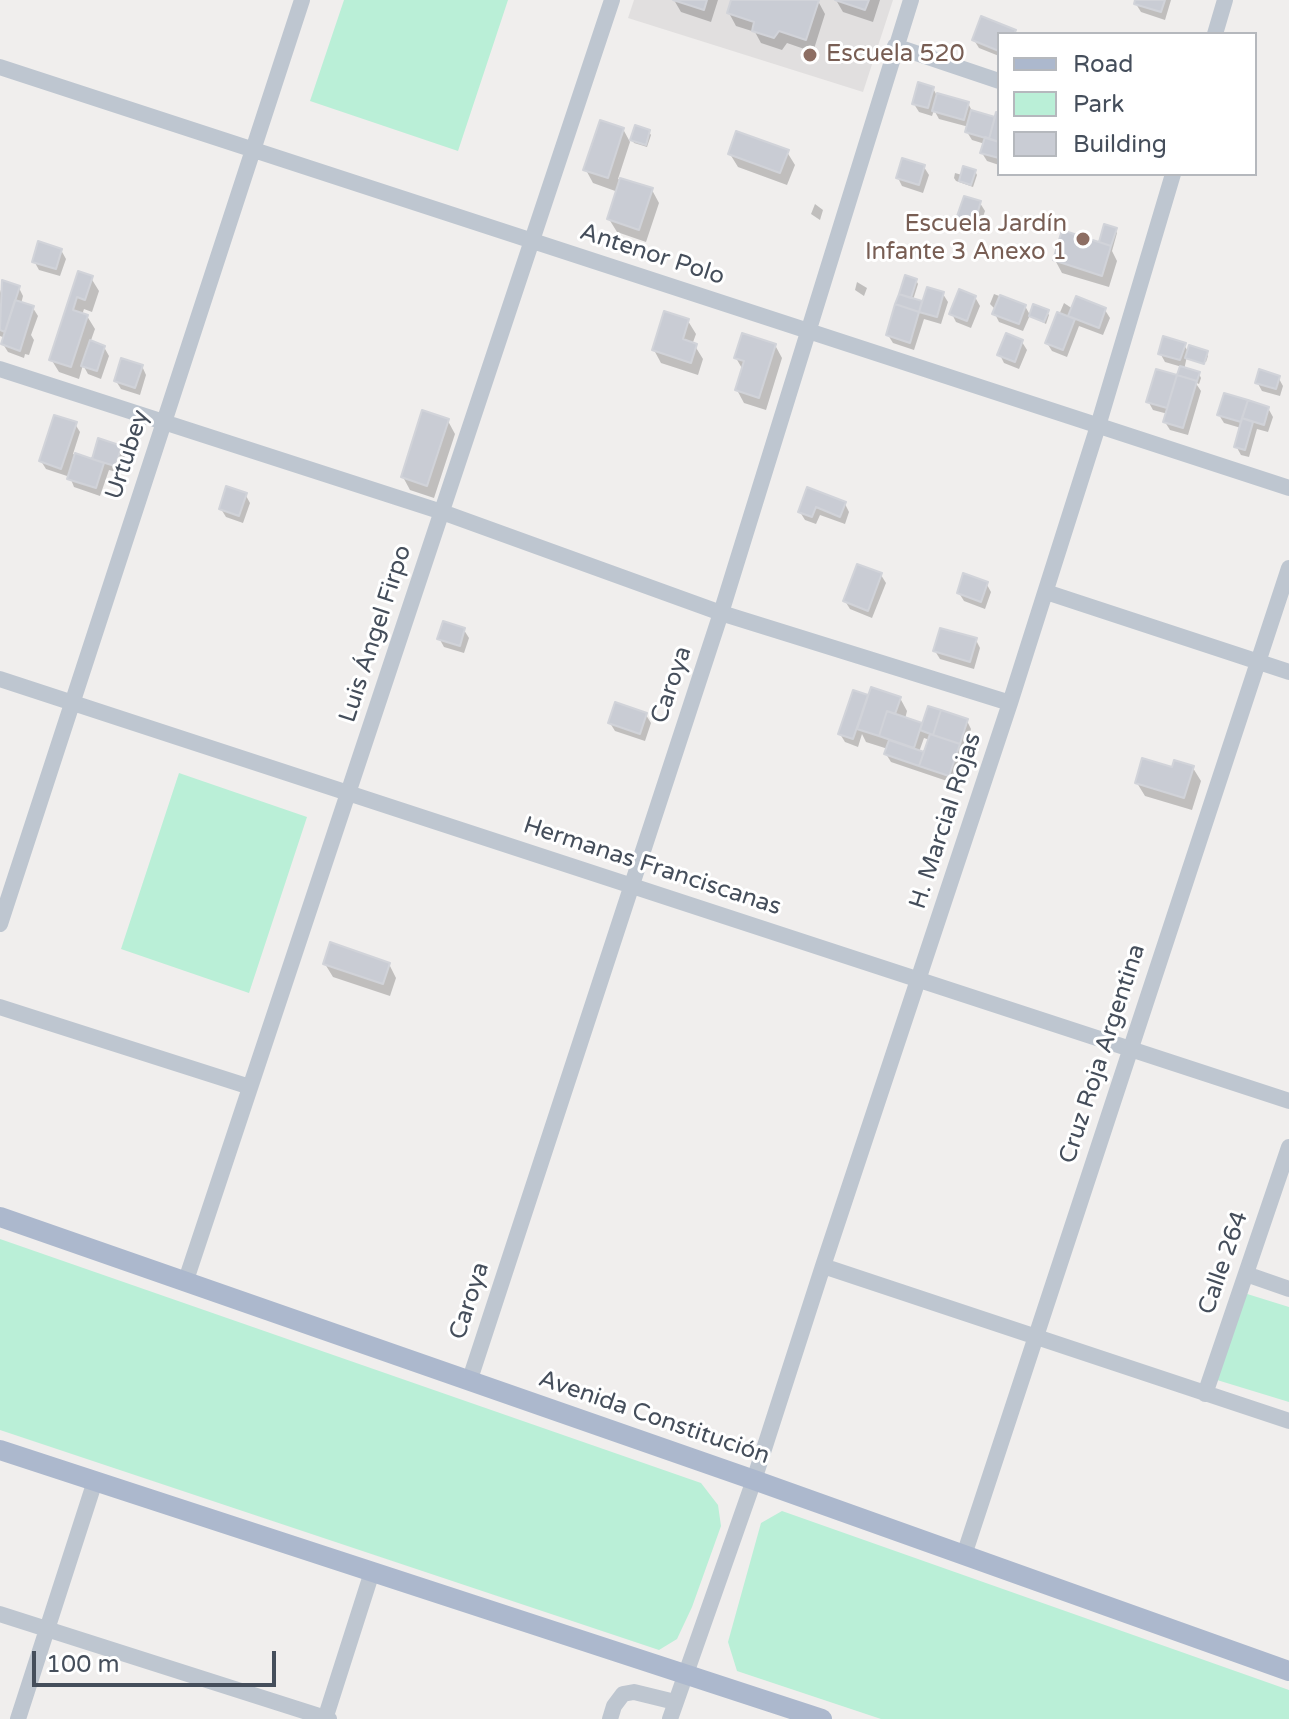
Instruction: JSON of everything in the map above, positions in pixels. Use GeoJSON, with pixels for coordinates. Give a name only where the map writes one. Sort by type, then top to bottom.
{"type":"FeatureCollection","features":[{"type":"Feature","properties":{"kind":"main road","name":"Avenida Constitución"},"geometry":{"type":"LineString","coordinates":[[0,1217],[754,1480],[1289,1671]]}},
{"type":"Feature","properties":{"kind":"main road"},"geometry":{"type":"LineString","coordinates":[[0,1450],[822,1719]]}},
{"type":"Feature","properties":{"kind":"street","name":"Urtubey"},"geometry":{"type":"LineString","coordinates":[[0,924],[302,0]]}},
{"type":"Feature","properties":{"kind":"street","name":"Luis Ángel Firpo"},"geometry":{"type":"LineString","coordinates":[[185,1283],[612,0]]}},
{"type":"Feature","properties":{"kind":"street","name":"Caroya"},"geometry":{"type":"LineString","coordinates":[[469,1382],[721,613],[911,0]]}},
{"type":"Feature","properties":{"kind":"street"},"geometry":{"type":"LineString","coordinates":[[1216,32],[1225,0]]}},
{"type":"Feature","properties":{"kind":"street"},"geometry":{"type":"LineString","coordinates":[[895,46],[997,80]]}},
{"type":"Feature","properties":{"kind":"street","name":"Antenor Polo"},"geometry":{"type":"LineString","coordinates":[[0,67],[1289,488]]}},
{"type":"Feature","properties":{"kind":"street","name":"H. Marcial Rojas"},"geometry":{"type":"LineString","coordinates":[[684,1673],[754,1480],[1010,703],[1098,426],[1172,176]]}},
{"type":"Feature","properties":{"kind":"street"},"geometry":{"type":"LineString","coordinates":[[0,369],[442,512],[721,613],[1010,703]]}},
{"type":"Feature","properties":{"kind":"street","name":"Cruz Roja Argentina"},"geometry":{"type":"LineString","coordinates":[[964,1555],[1289,568]]}},
{"type":"Feature","properties":{"kind":"street"},"geometry":{"type":"LineString","coordinates":[[1046,592],[1289,672]]}},
{"type":"Feature","properties":{"kind":"street","name":"Hermanas Franciscanas"},"geometry":{"type":"LineString","coordinates":[[0,679],[1289,1101]]}},
{"type":"Feature","properties":{"kind":"street"},"geometry":{"type":"LineString","coordinates":[[0,1007],[250,1087]]}},
{"type":"Feature","properties":{"kind":"street","name":"Calle 264"},"geometry":{"type":"LineString","coordinates":[[1205,1394],[1289,1147]]}},
{"type":"Feature","properties":{"kind":"street"},"geometry":{"type":"LineString","coordinates":[[823,1266],[1289,1421]]}},
{"type":"Feature","properties":{"kind":"street"},"geometry":{"type":"LineString","coordinates":[[1246,1274],[1289,1289]]}},
{"type":"Feature","properties":{"kind":"street"},"geometry":{"type":"LineString","coordinates":[[18,1719],[95,1481]]}},
{"type":"Feature","properties":{"kind":"street"},"geometry":{"type":"LineString","coordinates":[[0,1614],[326,1719],[372,1572]]}},
{"type":"Feature","properties":{"kind":"street"},"geometry":{"type":"LineString","coordinates":[[670,1719],[684,1673]]}},
{"type":"Feature","properties":{"kind":"street"},"geometry":{"type":"LineString","coordinates":[[610,1719],[614,1706],[623,1694],[634,1692],[675,1702]]}},
{"type":"Feature","properties":{"kind":"shaded area","name":"Escuela 520"},"geometry":{"type":"Polygon","coordinates":[[[634,0],[893,0],[863,92],[628,18],[634,0]]]}},
{"type":"Feature","properties":{"kind":"green space"},"geometry":{"type":"Polygon","coordinates":[[[344,0],[508,0],[458,151],[310,101],[344,0]]]}},
{"type":"Feature","properties":{"kind":"green space"},"geometry":{"type":"Polygon","coordinates":[[[179,773],[307,817],[249,993],[121,949],[179,773]]]}},
{"type":"Feature","properties":{"kind":"green space"},"geometry":{"type":"Polygon","coordinates":[[[0,1239],[701,1483],[718,1505],[721,1526],[677,1639],[659,1650],[0,1430],[0,1239]]]}},
{"type":"Feature","properties":{"kind":"green space"},"geometry":{"type":"Polygon","coordinates":[[[1244,1293],[1289,1307],[1289,1402],[1217,1380],[1244,1293]]]}},
{"type":"Feature","properties":{"kind":"green space"},"geometry":{"type":"Polygon","coordinates":[[[782,1511],[1289,1690],[1289,1719],[881,1719],[737,1671],[728,1642],[761,1523],[782,1511]]]}},
{"type":"Feature","properties":{"kind":"building"},"geometry":{"type":"Polygon","coordinates":[[[673,0],[707,0],[704,10],[673,0]]]}},
{"type":"Feature","properties":{"kind":"building"},"geometry":{"type":"Polygon","coordinates":[[[731,0],[819,0],[806,40],[779,31],[774,38],[752,31],[754,22],[727,13],[731,0]]]}},
{"type":"Feature","properties":{"kind":"building"},"geometry":{"type":"Polygon","coordinates":[[[835,0],[869,0],[865,10],[835,0]]]}},
{"type":"Feature","properties":{"kind":"building"},"geometry":{"type":"Polygon","coordinates":[[[1135,0],[1165,0],[1161,12],[1134,4],[1135,0]]]}},
{"type":"Feature","properties":{"kind":"building"},"geometry":{"type":"Polygon","coordinates":[[[981,16],[1016,30],[997,32],[997,50],[972,40],[981,16]]]}},
{"type":"Feature","properties":{"kind":"building"},"geometry":{"type":"Polygon","coordinates":[[[918,82],[934,87],[928,108],[912,104],[918,82]]]}},
{"type":"Feature","properties":{"kind":"building"},"geometry":{"type":"Polygon","coordinates":[[[937,93],[969,102],[964,120],[932,111],[937,93]]]}},
{"type":"Feature","properties":{"kind":"building"},"geometry":{"type":"Polygon","coordinates":[[[971,110],[995,117],[989,139],[965,132],[971,110]]]}},
{"type":"Feature","properties":{"kind":"building"},"geometry":{"type":"Polygon","coordinates":[[[996,112],[997,141],[989,139],[996,112]]]}},
{"type":"Feature","properties":{"kind":"building"},"geometry":{"type":"Polygon","coordinates":[[[600,120],[624,128],[608,178],[583,170],[600,120]]]}},
{"type":"Feature","properties":{"kind":"building"},"geometry":{"type":"Polygon","coordinates":[[[635,125],[650,130],[646,145],[630,140],[635,125]]]}},
{"type":"Feature","properties":{"kind":"building"},"geometry":{"type":"Polygon","coordinates":[[[736,131],[789,150],[780,173],[728,154],[736,131]]]}},
{"type":"Feature","properties":{"kind":"building"},"geometry":{"type":"Polygon","coordinates":[[[985,137],[997,141],[997,157],[980,153],[985,137]]]}},
{"type":"Feature","properties":{"kind":"building"},"geometry":{"type":"Polygon","coordinates":[[[902,158],[925,165],[919,185],[896,178],[902,158]]]}},
{"type":"Feature","properties":{"kind":"building"},"geometry":{"type":"Polygon","coordinates":[[[963,166],[976,170],[971,185],[959,181],[963,166]]]}},
{"type":"Feature","properties":{"kind":"building"},"geometry":{"type":"Polygon","coordinates":[[[620,178],[653,188],[639,230],[607,219],[620,178]]]}},
{"type":"Feature","properties":{"kind":"building"},"geometry":{"type":"Polygon","coordinates":[[[964,196],[981,201],[974,225],[956,219],[964,196]]]}},
{"type":"Feature","properties":{"kind":"building"},"geometry":{"type":"Polygon","coordinates":[[[1104,224],[1117,228],[1111,246],[1099,242],[1104,224]]]}},
{"type":"Feature","properties":{"kind":"building"},"geometry":{"type":"Polygon","coordinates":[[[1062,230],[1111,246],[1102,276],[1053,260],[1062,230]]]}},
{"type":"Feature","properties":{"kind":"building"},"geometry":{"type":"Polygon","coordinates":[[[38,241],[62,249],[56,269],[32,262],[38,241]]]}},
{"type":"Feature","properties":{"kind":"building"},"geometry":{"type":"Polygon","coordinates":[[[78,271],[93,276],[85,300],[77,297],[73,310],[88,315],[71,367],[49,360],[78,271]]]}},
{"type":"Feature","properties":{"kind":"building"},"geometry":{"type":"Polygon","coordinates":[[[905,275],[917,279],[911,298],[899,294],[905,275]]]}},
{"type":"Feature","properties":{"kind":"building"},"geometry":{"type":"Polygon","coordinates":[[[2,280],[20,286],[5,332],[0,330],[2,280]]]}},
{"type":"Feature","properties":{"kind":"building"},"geometry":{"type":"Polygon","coordinates":[[[927,287],[944,292],[937,317],[919,312],[927,287]]]}},
{"type":"Feature","properties":{"kind":"building"},"geometry":{"type":"Polygon","coordinates":[[[959,289],[976,296],[967,321],[949,314],[959,289]]]}},
{"type":"Feature","properties":{"kind":"building"},"geometry":{"type":"Polygon","coordinates":[[[899,294],[922,301],[919,312],[895,304],[899,294]]]}},
{"type":"Feature","properties":{"kind":"building"},"geometry":{"type":"Polygon","coordinates":[[[1000,295],[1026,305],[1019,324],[992,314],[1000,295]]]}},
{"type":"Feature","properties":{"kind":"building"},"geometry":{"type":"Polygon","coordinates":[[[1076,296],[1106,308],[1099,328],[1068,316],[1076,296]]]}},
{"type":"Feature","properties":{"kind":"building"},"geometry":{"type":"Polygon","coordinates":[[[15,300],[34,306],[20,351],[1,344],[15,300]]]}},
{"type":"Feature","properties":{"kind":"building"},"geometry":{"type":"Polygon","coordinates":[[[895,304],[919,312],[910,343],[886,335],[895,304]]]}},
{"type":"Feature","properties":{"kind":"building"},"geometry":{"type":"Polygon","coordinates":[[[1033,304],[1049,310],[1044,322],[1029,316],[1033,304]]]}},
{"type":"Feature","properties":{"kind":"building"},"geometry":{"type":"Polygon","coordinates":[[[664,311],[689,319],[683,339],[697,344],[691,363],[652,350],[664,311]]]}},
{"type":"Feature","properties":{"kind":"building"},"geometry":{"type":"Polygon","coordinates":[[[1057,312],[1075,319],[1063,350],[1045,343],[1057,312]]]}},
{"type":"Feature","properties":{"kind":"building"},"geometry":{"type":"Polygon","coordinates":[[[742,333],[776,344],[759,398],[735,390],[744,361],[734,358],[742,333]]]}},
{"type":"Feature","properties":{"kind":"building"},"geometry":{"type":"Polygon","coordinates":[[[1006,333],[1023,340],[1015,362],[997,355],[1006,333]]]}},
{"type":"Feature","properties":{"kind":"building"},"geometry":{"type":"Polygon","coordinates":[[[1163,336],[1186,343],[1180,360],[1158,354],[1163,336]]]}},
{"type":"Feature","properties":{"kind":"building"},"geometry":{"type":"Polygon","coordinates":[[[90,340],[105,346],[97,371],[81,366],[90,340]]]}},
{"type":"Feature","properties":{"kind":"building"},"geometry":{"type":"Polygon","coordinates":[[[1189,345],[1208,351],[1204,364],[1185,358],[1189,345]]]}},
{"type":"Feature","properties":{"kind":"building"},"geometry":{"type":"Polygon","coordinates":[[[121,358],[143,365],[135,388],[114,381],[121,358]]]}},
{"type":"Feature","properties":{"kind":"building"},"geometry":{"type":"Polygon","coordinates":[[[1180,366],[1200,372],[1197,381],[1177,375],[1180,366]]]}},
{"type":"Feature","properties":{"kind":"building"},"geometry":{"type":"Polygon","coordinates":[[[1156,369],[1177,375],[1167,408],[1146,402],[1156,369]]]}},
{"type":"Feature","properties":{"kind":"building"},"geometry":{"type":"Polygon","coordinates":[[[1259,369],[1280,376],[1276,389],[1255,383],[1259,369]]]}},
{"type":"Feature","properties":{"kind":"building"},"geometry":{"type":"Polygon","coordinates":[[[1177,375],[1197,381],[1183,428],[1163,422],[1177,375]]]}},
{"type":"Feature","properties":{"kind":"building"},"geometry":{"type":"Polygon","coordinates":[[[1224,393],[1248,400],[1241,422],[1217,415],[1224,393]]]}},
{"type":"Feature","properties":{"kind":"building"},"geometry":{"type":"Polygon","coordinates":[[[1248,400],[1269,407],[1264,425],[1242,418],[1248,400]]]}},
{"type":"Feature","properties":{"kind":"building"},"geometry":{"type":"Polygon","coordinates":[[[422,410],[449,419],[427,486],[401,477],[422,410]]]}},
{"type":"Feature","properties":{"kind":"building"},"geometry":{"type":"Polygon","coordinates":[[[54,415],[77,422],[61,469],[39,461],[54,415]]]}},
{"type":"Feature","properties":{"kind":"building"},"geometry":{"type":"Polygon","coordinates":[[[1242,418],[1253,422],[1245,450],[1234,447],[1242,418]]]}},
{"type":"Feature","properties":{"kind":"building"},"geometry":{"type":"Polygon","coordinates":[[[98,438],[122,446],[115,466],[92,459],[98,438]]]}},
{"type":"Feature","properties":{"kind":"building"},"geometry":{"type":"Polygon","coordinates":[[[75,453],[104,463],[96,488],[67,479],[75,453]]]}},
{"type":"Feature","properties":{"kind":"building"},"geometry":{"type":"Polygon","coordinates":[[[226,486],[247,493],[239,516],[219,509],[226,486]]]}},
{"type":"Feature","properties":{"kind":"building"},"geometry":{"type":"Polygon","coordinates":[[[807,487],[846,502],[840,517],[816,507],[812,517],[798,512],[807,487]]]}},
{"type":"Feature","properties":{"kind":"building"},"geometry":{"type":"Polygon","coordinates":[[[857,564],[882,573],[868,611],[843,601],[857,564]]]}},
{"type":"Feature","properties":{"kind":"building"},"geometry":{"type":"Polygon","coordinates":[[[963,573],[988,582],[981,602],[957,593],[963,573]]]}},
{"type":"Feature","properties":{"kind":"building"},"geometry":{"type":"Polygon","coordinates":[[[443,621],[465,628],[460,646],[437,639],[443,621]]]}},
{"type":"Feature","properties":{"kind":"building"},"geometry":{"type":"Polygon","coordinates":[[[940,628],[977,638],[970,662],[933,651],[940,628]]]}},
{"type":"Feature","properties":{"kind":"building"},"geometry":{"type":"Polygon","coordinates":[[[871,687],[901,697],[895,714],[887,711],[879,736],[857,729],[871,687]]]}},
{"type":"Feature","properties":{"kind":"building"},"geometry":{"type":"Polygon","coordinates":[[[853,690],[868,695],[853,739],[838,734],[853,690]]]}},
{"type":"Feature","properties":{"kind":"building"},"geometry":{"type":"Polygon","coordinates":[[[615,702],[647,713],[640,734],[608,723],[615,702]]]}},
{"type":"Feature","properties":{"kind":"building"},"geometry":{"type":"Polygon","coordinates":[[[928,706],[941,710],[933,735],[920,730],[928,706]]]}},
{"type":"Feature","properties":{"kind":"building"},"geometry":{"type":"Polygon","coordinates":[[[941,710],[968,719],[960,744],[933,735],[941,710]]]}},
{"type":"Feature","properties":{"kind":"building"},"geometry":{"type":"Polygon","coordinates":[[[887,711],[922,723],[914,748],[879,736],[887,711]]]}},
{"type":"Feature","properties":{"kind":"building"},"geometry":{"type":"Polygon","coordinates":[[[930,734],[960,744],[949,776],[919,766],[930,734]]]}},
{"type":"Feature","properties":{"kind":"building"},"geometry":{"type":"Polygon","coordinates":[[[889,740],[924,752],[919,766],[884,754],[889,740]]]}},
{"type":"Feature","properties":{"kind":"building"},"geometry":{"type":"Polygon","coordinates":[[[1142,758],[1172,767],[1174,760],[1194,766],[1184,798],[1135,783],[1142,758]]]}},
{"type":"Feature","properties":{"kind":"building"},"geometry":{"type":"Polygon","coordinates":[[[330,942],[390,963],[383,984],[323,964],[330,942]]]}},
{"type":"Feature","properties":{"kind":"place","name":"Escuela 520"},"geometry":{"type":"Point","coordinates":[810,55]}},
{"type":"Feature","properties":{"kind":"place","name":"Escuela Jardín Infante 3 Anexo 1"},"geometry":{"type":"Point","coordinates":[1083,239]}}]}
